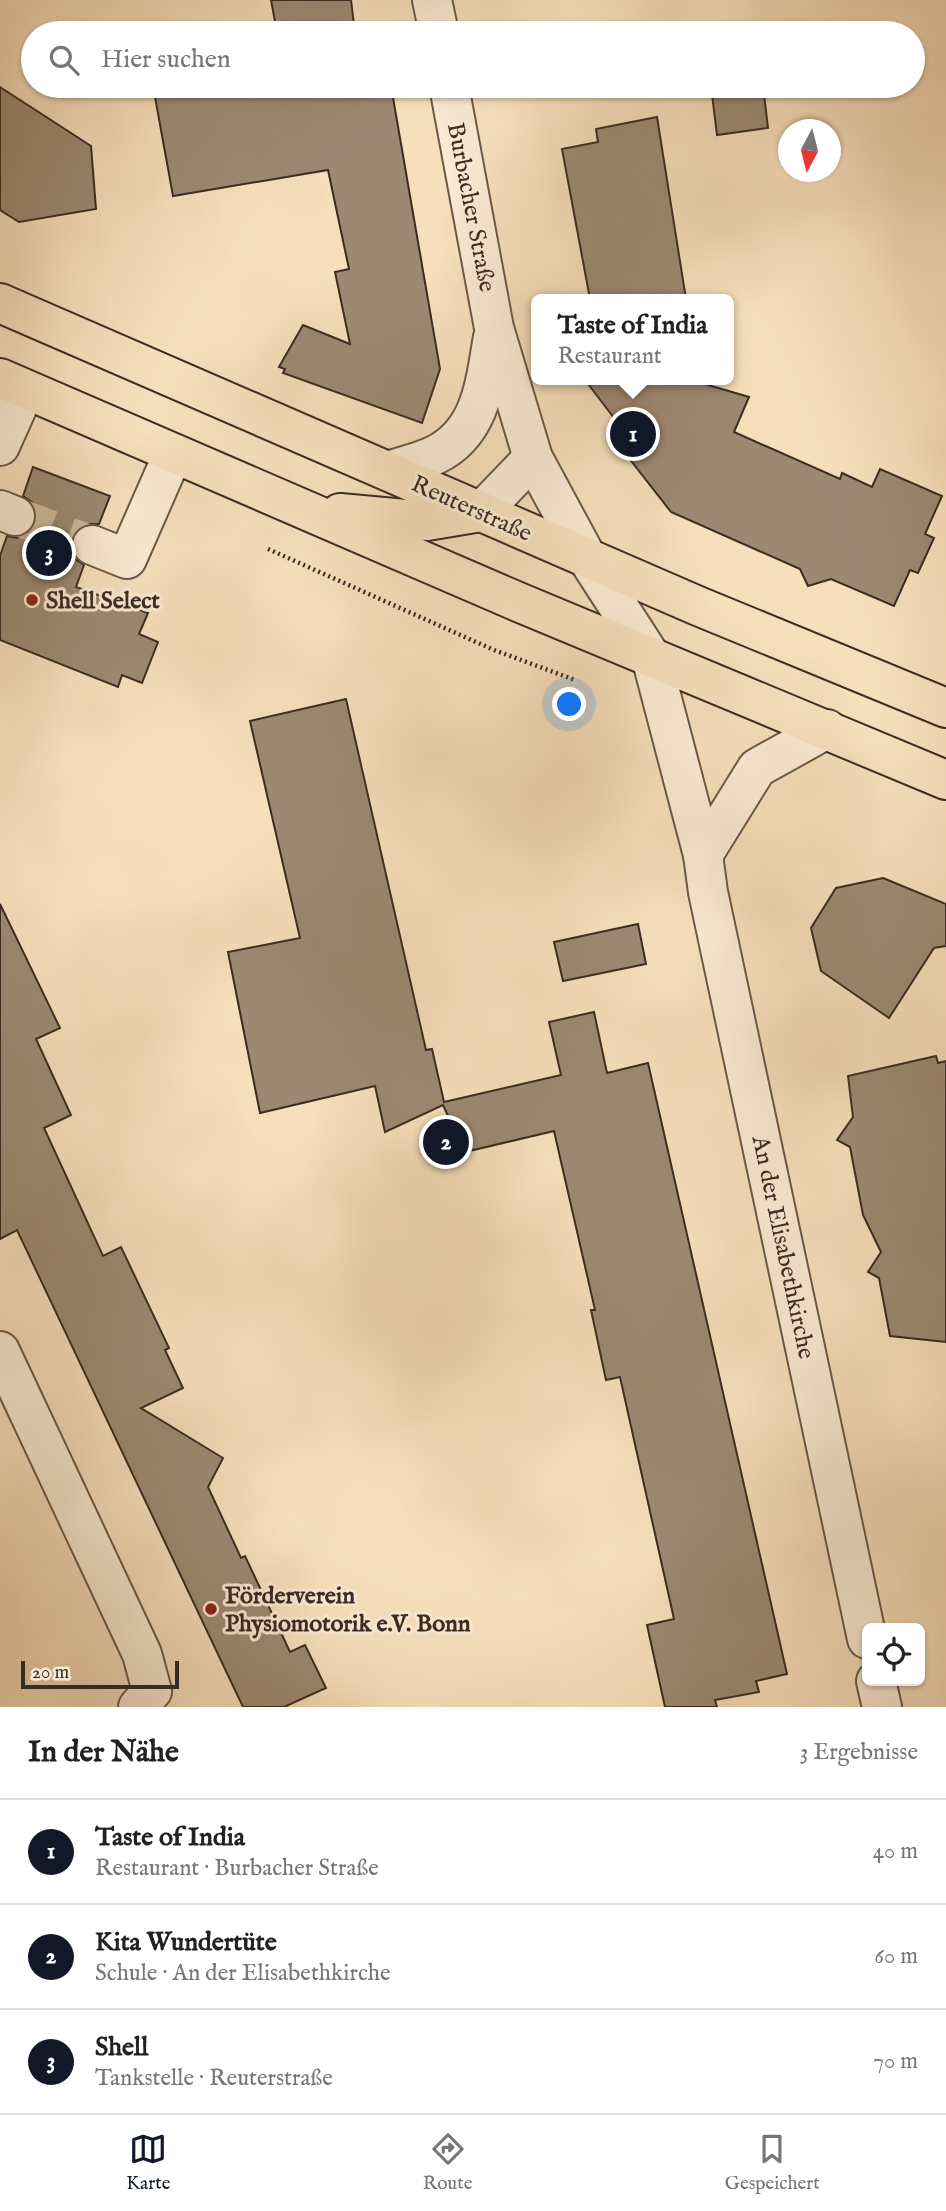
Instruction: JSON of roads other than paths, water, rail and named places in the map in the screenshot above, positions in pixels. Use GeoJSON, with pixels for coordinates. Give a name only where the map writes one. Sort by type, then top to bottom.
{"type":"FeatureCollection","features":[{"type":"Feature","properties":{"kind":"main road","name":"Reuterstraße"},"geometry":{"type":"LineString","coordinates":[[0,303],[587,558],[946,708]]}},
{"type":"Feature","properties":{"kind":"main road"},"geometry":{"type":"LineString","coordinates":[[12,384],[296,507],[946,780]]}},
{"type":"Feature","properties":{"kind":"main road"},"geometry":{"type":"LineString","coordinates":[[296,507],[427,521],[481,512]]}},
{"type":"Feature","properties":{"kind":"street"},"geometry":{"type":"LineString","coordinates":[[432,0],[436,21]]}},
{"type":"Feature","properties":{"kind":"street","name":"Burbacher Straße"},"geometry":{"type":"LineString","coordinates":[[451,98],[494,328],[533,458],[587,558],[619,603]]}},
{"type":"Feature","properties":{"kind":"street","name":"Burbacher Straße"},"geometry":{"type":"LineString","coordinates":[[388,471],[438,454],[466,430],[482,404],[494,328]]}},
{"type":"Feature","properties":{"kind":"street"},"geometry":{"type":"LineString","coordinates":[[0,446],[12,384]]}},
{"type":"Feature","properties":{"kind":"street"},"geometry":{"type":"LineString","coordinates":[[92,545],[127,559],[173,454]]}},
{"type":"Feature","properties":{"kind":"street"},"geometry":{"type":"LineString","coordinates":[[481,512],[533,458]]}},
{"type":"Feature","properties":{"kind":"street","name":"An der Elisabethkirche"},"geometry":{"type":"LineString","coordinates":[[619,603],[650,657],[703,855],[708,892],[864,1623]]}},
{"type":"Feature","properties":{"kind":"street"},"geometry":{"type":"LineString","coordinates":[[703,855],[757,768],[827,729]]}},
{"type":"Feature","properties":{"kind":"street"},"geometry":{"type":"LineString","coordinates":[[0,1351],[142,1654],[152,1691],[138,1707]]}},
{"type":"Feature","properties":{"kind":"street"},"geometry":{"type":"LineString","coordinates":[[877,1686],[882,1707]]}},
{"type":"Feature","properties":{"kind":"tunnel"},"geometry":{"type":"LineString","coordinates":[[15,516],[92,545]]}},
{"type":"Feature","properties":{"kind":"place","name":"Taste of India"},"geometry":{"type":"Point","coordinates":[633,434]}},
{"type":"Feature","properties":{"kind":"place","name":"Shell"},"geometry":{"type":"Point","coordinates":[49,553]}},
{"type":"Feature","properties":{"kind":"place","name":"Shell Select"},"geometry":{"type":"Point","coordinates":[32,600]}},
{"type":"Feature","properties":{"kind":"place","name":"Kita Wundertüte"},"geometry":{"type":"Point","coordinates":[446,1142]}},
{"type":"Feature","properties":{"kind":"place","name":"Förderverein Physiomotorik e.V. Bonn"},"geometry":{"type":"Point","coordinates":[211,1609]}}]}
